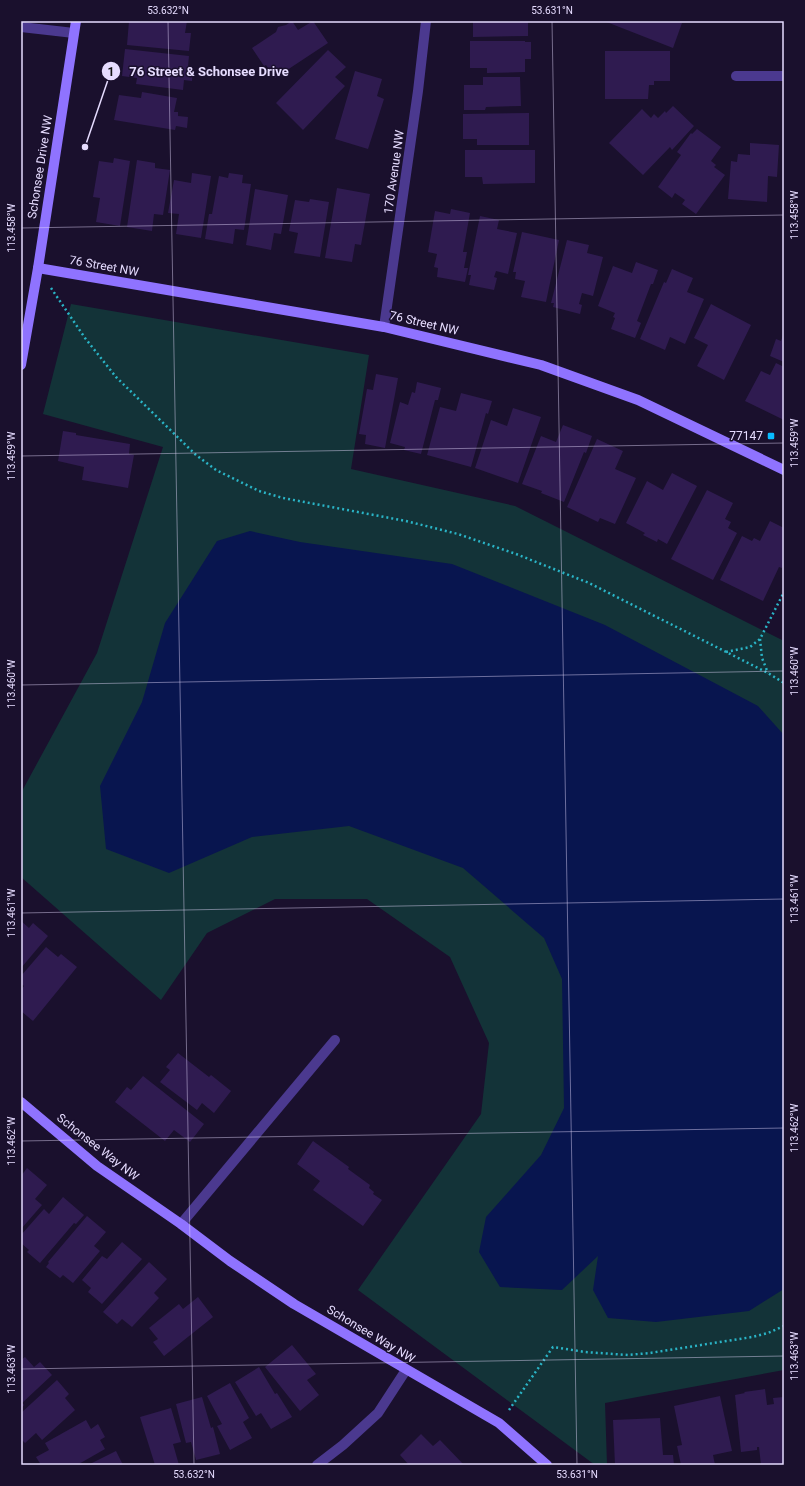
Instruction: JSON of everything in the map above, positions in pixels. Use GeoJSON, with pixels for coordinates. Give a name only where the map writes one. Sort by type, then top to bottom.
{"type":"FeatureCollection","features":[{"type":"Feature","properties":{"kind":"street","name":"Schonsee Drive NW"},"geometry":{"type":"LineString","coordinates":[[21,365],[38,268],[76,21]]}},
{"type":"Feature","properties":{"kind":"street","name":"170 Avenue NW"},"geometry":{"type":"LineString","coordinates":[[384,326],[418,91],[426,21]]}},
{"type":"Feature","properties":{"kind":"street"},"geometry":{"type":"LineString","coordinates":[[21,27],[74,33]]}},
{"type":"Feature","properties":{"kind":"street"},"geometry":{"type":"LineString","coordinates":[[736,76],[784,76]]}},
{"type":"Feature","properties":{"kind":"street","name":"76 Street NW"},"geometry":{"type":"LineString","coordinates":[[38,268],[384,326],[541,365],[638,400],[784,470]]}},
{"type":"Feature","properties":{"kind":"street"},"geometry":{"type":"LineString","coordinates":[[181,1224],[335,1040]]}},
{"type":"Feature","properties":{"kind":"street","name":"Schonsee Way NW"},"geometry":{"type":"LineString","coordinates":[[21,1102],[97,1166],[181,1224],[230,1261],[288,1299],[406,1370],[499,1423],[547,1465]]}},
{"type":"Feature","properties":{"kind":"street"},"geometry":{"type":"LineString","coordinates":[[317,1465],[343,1445],[378,1413],[406,1370]]}},
{"type":"Feature","properties":{"kind":"path"},"geometry":{"type":"LineString","coordinates":[[38,268],[85,338],[116,377],[196,455],[216,470],[260,491],[283,498],[406,521],[458,534],[516,554],[589,583],[768,673],[784,683]]}},
{"type":"Feature","properties":{"kind":"path"},"geometry":{"type":"LineString","coordinates":[[725,652],[750,647],[760,639],[784,592]]}},
{"type":"Feature","properties":{"kind":"path"},"geometry":{"type":"LineString","coordinates":[[760,639],[762,658],[768,673]]}},
{"type":"Feature","properties":{"kind":"path"},"geometry":{"type":"LineString","coordinates":[[499,1423],[553,1347],[606,1354],[628,1355],[650,1353],[752,1337],[768,1333],[784,1326]]}},
{"type":"Feature","properties":{"kind":"green space"},"geometry":{"type":"Polygon","coordinates":[[[71,304],[369,355],[351,469],[515,506],[784,641],[784,1370],[605,1403],[607,1465],[595,1465],[358,1290],[481,1114],[489,1043],[450,957],[367,899],[275,899],[207,933],[161,1000],[21,877],[21,793],[97,653],[163,447],[43,414],[71,304]]]}},
{"type":"Feature","properties":{"kind":"shaded area"},"geometry":{"type":"Polygon","coordinates":[[[250,531],[300,542],[452,564],[605,625],[758,706],[784,735],[784,1289],[749,1311],[656,1322],[608,1318],[593,1290],[598,1256],[562,1290],[500,1287],[479,1252],[486,1217],[541,1155],[564,1108],[562,979],[544,938],[463,868],[349,826],[252,837],[169,873],[106,849],[100,786],[142,702],[165,623],[217,541],[250,531]]]}},
{"type":"Feature","properties":{"kind":"building"},"geometry":{"type":"Polygon","coordinates":[[[129,21],[187,21],[185,33],[191,33],[189,51],[127,45],[129,21]]]}},
{"type":"Feature","properties":{"kind":"building"},"geometry":{"type":"Polygon","coordinates":[[[292,21],[298,30],[313,21],[328,43],[275,78],[266,65],[264,66],[252,48],[276,32],[278,27],[286,25],[292,21]]]}},
{"type":"Feature","properties":{"kind":"building"},"geometry":{"type":"Polygon","coordinates":[[[473,21],[528,21],[528,36],[473,37],[473,21]]]}},
{"type":"Feature","properties":{"kind":"building"},"geometry":{"type":"Polygon","coordinates":[[[604,21],[677,21],[682,23],[673,48],[604,21]]]}},
{"type":"Feature","properties":{"kind":"building"},"geometry":{"type":"Polygon","coordinates":[[[470,41],[531,42],[531,59],[525,59],[525,72],[487,73],[487,68],[470,68],[470,41]]]}},
{"type":"Feature","properties":{"kind":"building"},"geometry":{"type":"Polygon","coordinates":[[[125,49],[189,56],[188,66],[193,67],[192,81],[184,80],[183,90],[136,84],[137,78],[122,76],[125,49]]]}},
{"type":"Feature","properties":{"kind":"building"},"geometry":{"type":"Polygon","coordinates":[[[328,50],[346,67],[335,77],[345,86],[303,130],[276,103],[328,50]]]}},
{"type":"Feature","properties":{"kind":"building"},"geometry":{"type":"Polygon","coordinates":[[[605,51],[670,51],[670,81],[654,81],[654,85],[649,85],[648,99],[605,99],[605,51]]]}},
{"type":"Feature","properties":{"kind":"building"},"geometry":{"type":"Polygon","coordinates":[[[355,71],[382,79],[377,96],[384,99],[368,149],[335,139],[355,71]]]}},
{"type":"Feature","properties":{"kind":"building"},"geometry":{"type":"Polygon","coordinates":[[[483,77],[520,77],[521,106],[486,107],[485,110],[464,110],[464,85],[483,85],[483,77]]]}},
{"type":"Feature","properties":{"kind":"building"},"geometry":{"type":"Polygon","coordinates":[[[142,92],[177,98],[174,112],[178,112],[178,116],[188,117],[187,128],[176,126],[175,130],[114,120],[119,95],[141,98],[142,92]]]}},
{"type":"Feature","properties":{"kind":"building"},"geometry":{"type":"Polygon","coordinates":[[[673,106],[694,126],[672,150],[670,147],[643,175],[609,143],[642,109],[651,118],[654,114],[658,118],[673,106]]]}},
{"type":"Feature","properties":{"kind":"building"},"geometry":{"type":"Polygon","coordinates":[[[529,113],[529,145],[477,145],[477,139],[463,139],[463,114],[529,113]]]}},
{"type":"Feature","properties":{"kind":"building"},"geometry":{"type":"Polygon","coordinates":[[[697,129],[721,147],[711,161],[716,165],[714,167],[725,175],[696,214],[682,204],[685,200],[675,193],[672,198],[658,187],[681,155],[677,152],[691,133],[692,134],[697,129]]]}},
{"type":"Feature","properties":{"kind":"building"},"geometry":{"type":"Polygon","coordinates":[[[750,143],[779,145],[777,177],[768,176],[767,202],[728,199],[731,161],[737,162],[738,154],[750,155],[750,143]]]}},
{"type":"Feature","properties":{"kind":"building"},"geometry":{"type":"Polygon","coordinates":[[[465,150],[535,150],[535,183],[483,184],[482,177],[465,177],[465,150]]]}},
{"type":"Feature","properties":{"kind":"building"},"geometry":{"type":"Polygon","coordinates":[[[114,158],[130,161],[120,226],[96,222],[100,198],[93,197],[99,161],[113,163],[114,158]]]}},
{"type":"Feature","properties":{"kind":"building"},"geometry":{"type":"Polygon","coordinates":[[[137,160],[155,163],[155,168],[170,170],[163,215],[154,214],[152,231],[127,227],[137,160]]]}},
{"type":"Feature","properties":{"kind":"building"},"geometry":{"type":"Polygon","coordinates":[[[192,173],[211,176],[201,238],[176,234],[179,214],[168,213],[174,180],[191,183],[192,173]]]}},
{"type":"Feature","properties":{"kind":"building"},"geometry":{"type":"Polygon","coordinates":[[[229,173],[243,175],[242,183],[251,184],[244,230],[235,229],[233,244],[205,239],[209,214],[212,214],[219,176],[228,178],[229,173]]]}},
{"type":"Feature","properties":{"kind":"building"},"geometry":{"type":"Polygon","coordinates":[[[337,188],[370,194],[361,245],[355,244],[352,262],[325,258],[337,188]]]}},
{"type":"Feature","properties":{"kind":"building"},"geometry":{"type":"Polygon","coordinates":[[[255,189],[288,195],[281,234],[274,233],[271,250],[246,245],[255,189]]]}},
{"type":"Feature","properties":{"kind":"building"},"geometry":{"type":"Polygon","coordinates":[[[310,199],[329,202],[320,257],[294,253],[298,233],[289,231],[295,200],[309,202],[310,199]]]}},
{"type":"Feature","properties":{"kind":"building"},"geometry":{"type":"Polygon","coordinates":[[[451,209],[470,213],[463,252],[467,252],[464,268],[468,268],[465,282],[437,277],[438,268],[434,267],[437,254],[428,252],[435,211],[450,214],[451,209]]]}},
{"type":"Feature","properties":{"kind":"building"},"geometry":{"type":"Polygon","coordinates":[[[480,216],[499,220],[497,229],[517,233],[508,274],[496,271],[494,277],[497,278],[494,290],[469,285],[471,275],[468,275],[480,216]]]}},
{"type":"Feature","properties":{"kind":"building"},"geometry":{"type":"Polygon","coordinates":[[[522,232],[559,240],[546,302],[521,297],[525,281],[515,279],[516,272],[513,272],[522,232]]]}},
{"type":"Feature","properties":{"kind":"building"},"geometry":{"type":"Polygon","coordinates":[[[567,240],[589,245],[587,253],[603,257],[593,296],[582,293],[579,304],[582,305],[580,314],[553,307],[554,303],[551,303],[567,240]]]}},
{"type":"Feature","properties":{"kind":"building"},"geometry":{"type":"Polygon","coordinates":[[[636,262],[658,270],[637,321],[641,323],[635,338],[611,329],[615,318],[613,317],[615,313],[598,306],[613,266],[632,273],[636,262]]]}},
{"type":"Feature","properties":{"kind":"building"},"geometry":{"type":"Polygon","coordinates":[[[672,269],[693,278],[687,292],[704,299],[685,344],[670,337],[665,350],[640,339],[664,282],[666,283],[672,269]]]}},
{"type":"Feature","properties":{"kind":"building"},"geometry":{"type":"Polygon","coordinates":[[[711,304],[751,325],[724,380],[697,366],[708,345],[694,338],[711,304]]]}},
{"type":"Feature","properties":{"kind":"building"},"geometry":{"type":"Polygon","coordinates":[[[784,332],[784,362],[770,356],[776,339],[781,341],[784,332]]]}},
{"type":"Feature","properties":{"kind":"building"},"geometry":{"type":"Polygon","coordinates":[[[776,363],[784,367],[784,420],[745,401],[761,371],[770,375],[776,363]]]}},
{"type":"Feature","properties":{"kind":"building"},"geometry":{"type":"Polygon","coordinates":[[[376,374],[398,378],[385,448],[365,444],[366,435],[359,434],[367,389],[373,390],[376,374]]]}},
{"type":"Feature","properties":{"kind":"building"},"geometry":{"type":"Polygon","coordinates":[[[417,382],[441,388],[438,400],[435,400],[421,454],[404,450],[405,447],[390,443],[400,402],[408,405],[412,392],[415,393],[417,382]]]}},
{"type":"Feature","properties":{"kind":"building"},"geometry":{"type":"Polygon","coordinates":[[[461,393],[492,401],[488,414],[486,413],[471,467],[427,455],[440,407],[456,411],[461,393]]]}},
{"type":"Feature","properties":{"kind":"building"},"geometry":{"type":"Polygon","coordinates":[[[513,408],[541,417],[518,483],[475,468],[491,420],[507,426],[513,408]]]}},
{"type":"Feature","properties":{"kind":"building"},"geometry":{"type":"Polygon","coordinates":[[[563,425],[592,436],[564,502],[541,493],[542,491],[522,484],[541,436],[556,442],[563,425]]]}},
{"type":"Feature","properties":{"kind":"building"},"geometry":{"type":"Polygon","coordinates":[[[63,431],[76,433],[76,435],[130,444],[129,454],[134,455],[128,488],[82,480],[84,467],[58,461],[63,431]]]}},
{"type":"Feature","properties":{"kind":"building"},"geometry":{"type":"Polygon","coordinates":[[[597,439],[623,451],[615,469],[636,478],[615,524],[600,518],[598,522],[567,507],[597,439]]]}},
{"type":"Feature","properties":{"kind":"building"},"geometry":{"type":"Polygon","coordinates":[[[672,473],[697,486],[667,544],[658,539],[657,542],[643,535],[645,533],[626,523],[647,481],[663,490],[672,473]]]}},
{"type":"Feature","properties":{"kind":"building"},"geometry":{"type":"Polygon","coordinates":[[[707,490],[733,503],[725,519],[731,522],[728,528],[737,533],[713,580],[671,559],[707,490]]]}},
{"type":"Feature","properties":{"kind":"building"},"geometry":{"type":"Polygon","coordinates":[[[770,521],[784,528],[784,564],[782,568],[779,567],[763,601],[720,580],[742,536],[752,541],[754,538],[760,541],[770,521]]]}},
{"type":"Feature","properties":{"kind":"building"},"geometry":{"type":"Polygon","coordinates":[[[21,921],[29,928],[33,923],[48,936],[21,968],[21,921]]]}},
{"type":"Feature","properties":{"kind":"building"},"geometry":{"type":"Polygon","coordinates":[[[46,947],[58,957],[61,954],[77,967],[33,1021],[21,1011],[21,990],[24,986],[21,983],[21,976],[46,947]]]}},
{"type":"Feature","properties":{"kind":"building"},"geometry":{"type":"Polygon","coordinates":[[[178,1053],[209,1077],[211,1075],[231,1091],[214,1113],[202,1103],[197,1110],[160,1082],[170,1070],[166,1067],[178,1053]]]}},
{"type":"Feature","properties":{"kind":"building"},"geometry":{"type":"Polygon","coordinates":[[[143,1076],[204,1124],[190,1142],[174,1130],[165,1141],[115,1102],[127,1087],[131,1090],[143,1076]]]}},
{"type":"Feature","properties":{"kind":"building"},"geometry":{"type":"Polygon","coordinates":[[[313,1141],[349,1167],[348,1169],[370,1185],[369,1188],[374,1192],[373,1194],[382,1200],[363,1226],[313,1190],[320,1181],[297,1164],[313,1141]]]}},
{"type":"Feature","properties":{"kind":"building"},"geometry":{"type":"Polygon","coordinates":[[[27,1168],[47,1185],[35,1199],[42,1205],[21,1229],[21,1176],[27,1168]]]}},
{"type":"Feature","properties":{"kind":"building"},"geometry":{"type":"Polygon","coordinates":[[[63,1197],[84,1215],[76,1224],[74,1223],[40,1263],[27,1252],[29,1250],[21,1243],[21,1235],[44,1209],[49,1214],[63,1197]]]}},
{"type":"Feature","properties":{"kind":"building"},"geometry":{"type":"Polygon","coordinates":[[[87,1216],[106,1232],[94,1246],[100,1251],[73,1283],[63,1275],[60,1278],[46,1267],[49,1263],[48,1262],[87,1216]]]}},
{"type":"Feature","properties":{"kind":"building"},"geometry":{"type":"Polygon","coordinates":[[[122,1242],[142,1259],[102,1304],[88,1292],[91,1288],[82,1280],[102,1256],[107,1259],[122,1242]]]}},
{"type":"Feature","properties":{"kind":"building"},"geometry":{"type":"Polygon","coordinates":[[[149,1262],[167,1279],[154,1293],[159,1298],[132,1327],[122,1319],[117,1324],[103,1312],[149,1262]]]}},
{"type":"Feature","properties":{"kind":"building"},"geometry":{"type":"Polygon","coordinates":[[[198,1297],[213,1317],[164,1356],[153,1342],[158,1339],[149,1328],[179,1304],[183,1309],[198,1297]]]}},
{"type":"Feature","properties":{"kind":"building"},"geometry":{"type":"Polygon","coordinates":[[[292,1345],[316,1374],[307,1380],[319,1395],[300,1411],[265,1367],[292,1345]]]}},
{"type":"Feature","properties":{"kind":"building"},"geometry":{"type":"Polygon","coordinates":[[[25,1357],[34,1367],[40,1362],[52,1375],[22,1403],[24,1405],[21,1408],[21,1360],[25,1357]]]}},
{"type":"Feature","properties":{"kind":"building"},"geometry":{"type":"Polygon","coordinates":[[[259,1367],[275,1394],[277,1393],[292,1417],[271,1429],[261,1413],[256,1416],[235,1382],[259,1367]]]}},
{"type":"Feature","properties":{"kind":"building"},"geometry":{"type":"Polygon","coordinates":[[[57,1380],[69,1394],[65,1398],[75,1410],[42,1440],[36,1433],[25,1443],[21,1439],[21,1413],[57,1380]]]}},
{"type":"Feature","properties":{"kind":"building"},"geometry":{"type":"Polygon","coordinates":[[[230,1383],[249,1418],[243,1422],[252,1438],[230,1450],[217,1426],[222,1424],[207,1396],[230,1383]]]}},
{"type":"Feature","properties":{"kind":"building"},"geometry":{"type":"Polygon","coordinates":[[[765,1389],[767,1405],[774,1404],[773,1398],[784,1397],[784,1464],[761,1465],[759,1447],[757,1447],[757,1450],[741,1452],[735,1395],[765,1389]]]}},
{"type":"Feature","properties":{"kind":"building"},"geometry":{"type":"Polygon","coordinates":[[[720,1396],[732,1451],[713,1455],[715,1465],[681,1465],[677,1446],[682,1445],[674,1406],[720,1396]]]}},
{"type":"Feature","properties":{"kind":"building"},"geometry":{"type":"Polygon","coordinates":[[[202,1397],[211,1428],[213,1427],[220,1454],[196,1460],[191,1442],[186,1443],[176,1404],[202,1397]]]}},
{"type":"Feature","properties":{"kind":"building"},"geometry":{"type":"Polygon","coordinates":[[[171,1408],[181,1442],[173,1444],[179,1465],[155,1465],[140,1417],[171,1408]]]}},
{"type":"Feature","properties":{"kind":"building"},"geometry":{"type":"Polygon","coordinates":[[[660,1418],[663,1455],[673,1455],[674,1465],[615,1465],[613,1420],[660,1418]]]}},
{"type":"Feature","properties":{"kind":"building"},"geometry":{"type":"Polygon","coordinates":[[[86,1420],[91,1429],[98,1424],[105,1437],[100,1440],[105,1449],[77,1465],[41,1465],[36,1457],[49,1450],[45,1443],[86,1420]]]}},
{"type":"Feature","properties":{"kind":"building"},"geometry":{"type":"Polygon","coordinates":[[[421,1434],[433,1446],[440,1440],[464,1465],[409,1465],[400,1455],[421,1434]]]}},
{"type":"Feature","properties":{"kind":"building"},"geometry":{"type":"Polygon","coordinates":[[[116,1451],[123,1465],[88,1465],[116,1451]]]}},
{"type":"Feature","properties":{"kind":"place","name":"76 Street & Schonsee Drive"},"geometry":{"type":"Point","coordinates":[85,147]}},
{"type":"Feature","properties":{"kind":"place","name":"77147"},"geometry":{"type":"Point","coordinates":[771,436]}}]}
